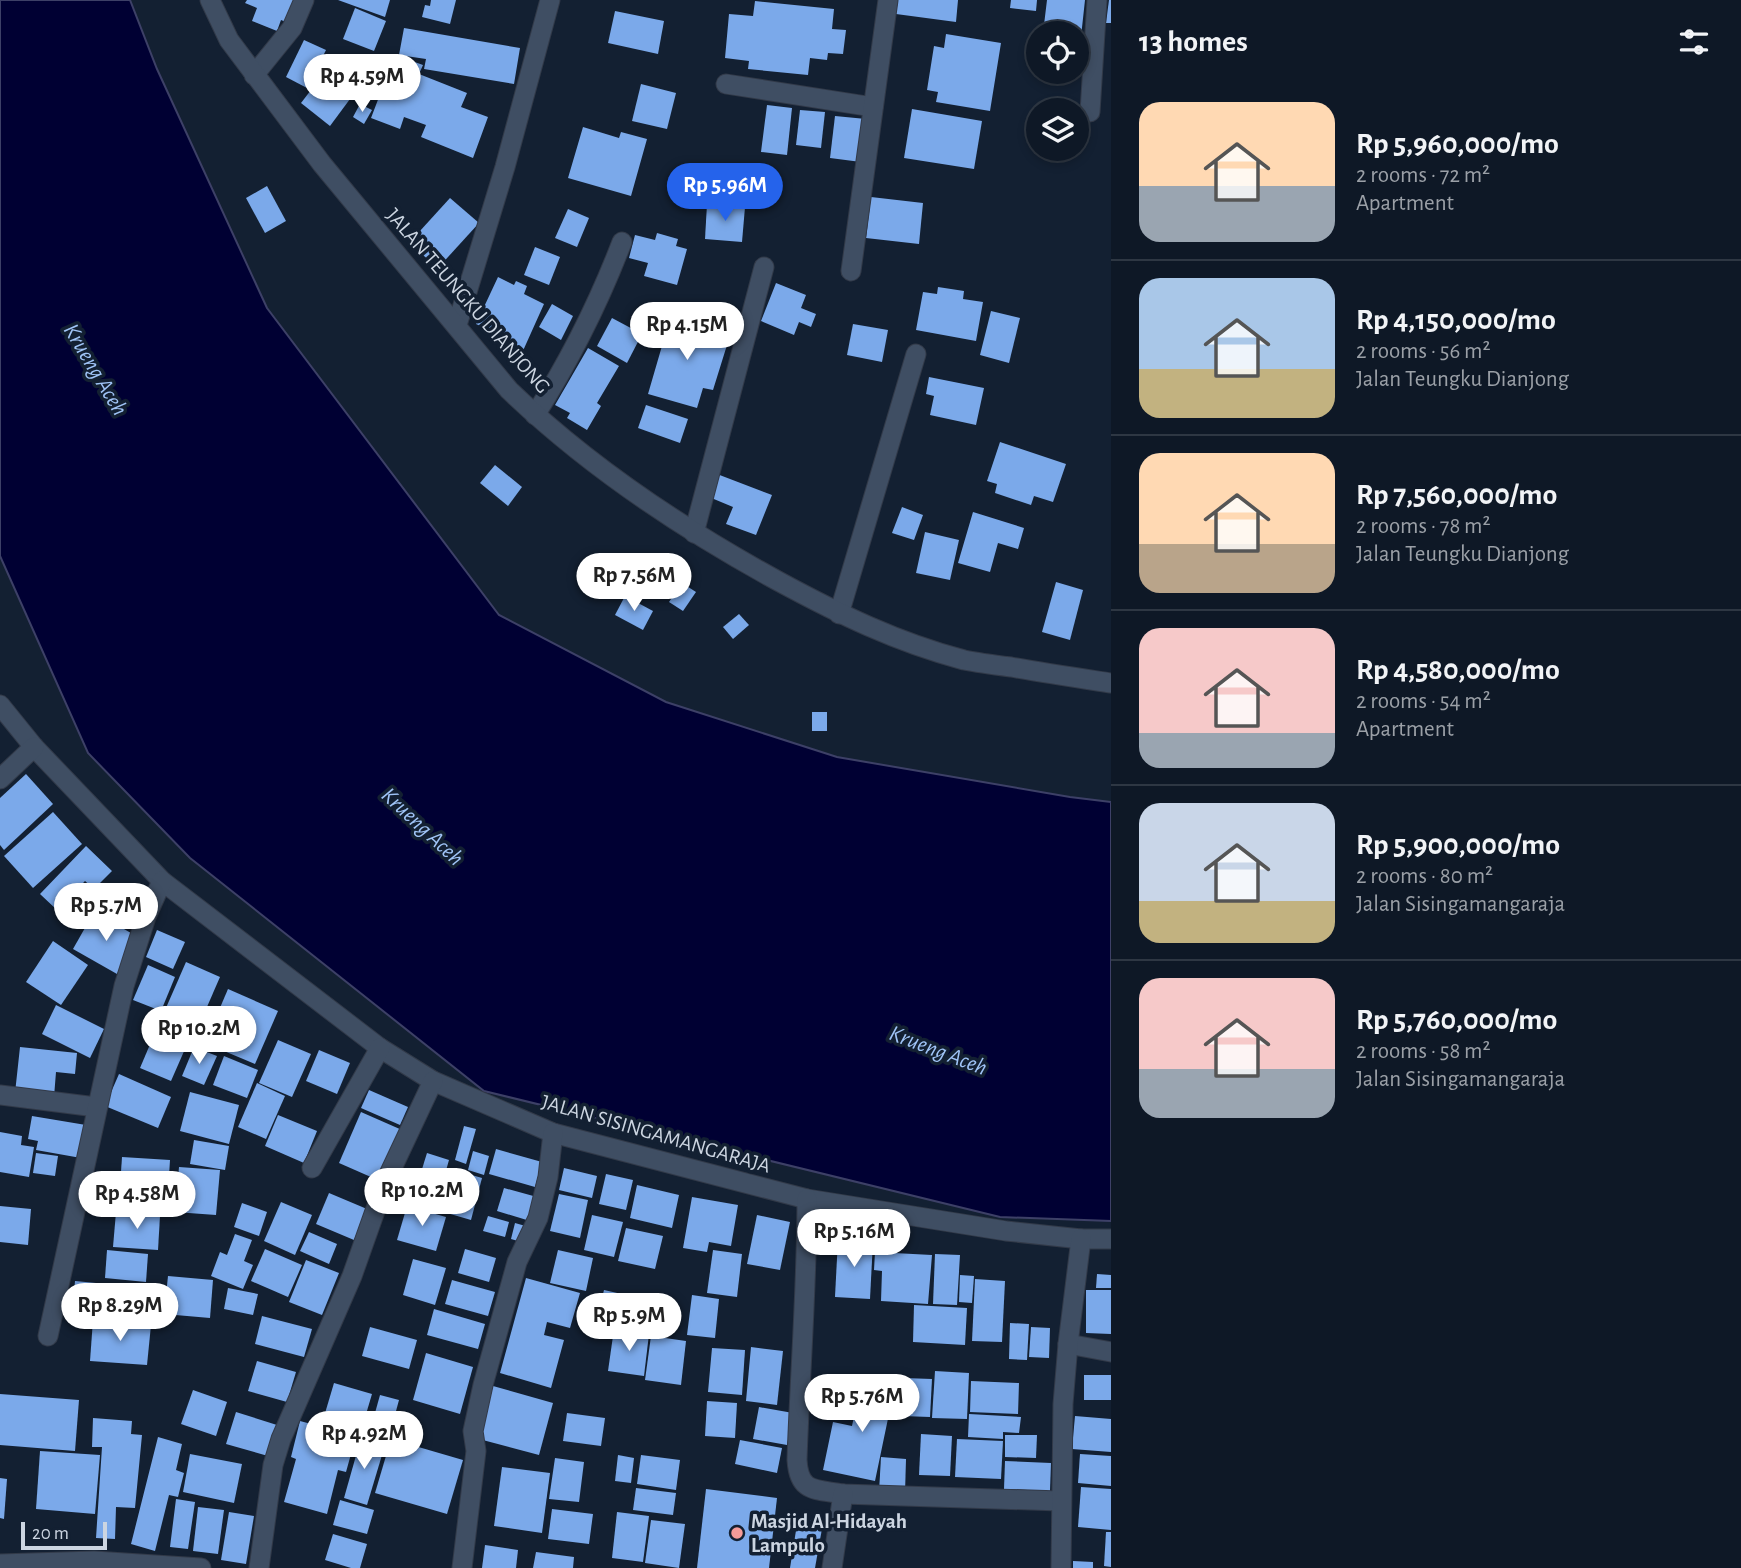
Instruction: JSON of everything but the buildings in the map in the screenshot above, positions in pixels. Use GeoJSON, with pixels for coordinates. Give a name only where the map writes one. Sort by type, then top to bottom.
{"type":"FeatureCollection","features":[{"type":"Feature","properties":{"kind":"street","name":"JALAN TEUNGKU DIANJONG"},"geometry":{"type":"LineString","coordinates":[[210,0],[229,40],[322,164],[509,390],[604,472],[694,533],[839,614],[883,634],[965,660],[1111,683]]}},
{"type":"Feature","properties":{"kind":"street"},"geometry":{"type":"LineString","coordinates":[[254,75],[292,28],[304,0]]}},
{"type":"Feature","properties":{"kind":"street"},"geometry":{"type":"LineString","coordinates":[[457,326],[505,167],[550,0]]}},
{"type":"Feature","properties":{"kind":"street"},"geometry":{"type":"LineString","coordinates":[[851,271],[888,0]]}},
{"type":"Feature","properties":{"kind":"street"},"geometry":{"type":"LineString","coordinates":[[1090,112],[1097,0]]}},
{"type":"Feature","properties":{"kind":"street"},"geometry":{"type":"LineString","coordinates":[[726,84],[873,107]]}},
{"type":"Feature","properties":{"kind":"street"},"geometry":{"type":"LineString","coordinates":[[535,415],[564,370],[622,242]]}},
{"type":"Feature","properties":{"kind":"street"},"geometry":{"type":"LineString","coordinates":[[694,533],[765,267]]}},
{"type":"Feature","properties":{"kind":"street"},"geometry":{"type":"LineString","coordinates":[[839,614],[916,354]]}},
{"type":"Feature","properties":{"kind":"street","name":"JALAN SISINGAMANGARAJA"},"geometry":{"type":"LineString","coordinates":[[0,705],[34,747],[162,881],[380,1048],[433,1081],[553,1133],[807,1199],[1006,1231],[1081,1239],[1111,1239]]}},
{"type":"Feature","properties":{"kind":"street"},"geometry":{"type":"LineString","coordinates":[[0,779],[34,747]]}},
{"type":"Feature","properties":{"kind":"street"},"geometry":{"type":"LineString","coordinates":[[48,1336],[124,986],[146,917],[162,881]]}},
{"type":"Feature","properties":{"kind":"street"},"geometry":{"type":"LineString","coordinates":[[312,1168],[380,1048]]}},
{"type":"Feature","properties":{"kind":"street"},"geometry":{"type":"LineString","coordinates":[[259,1568],[272,1465],[281,1439],[352,1276],[385,1183],[433,1081]]}},
{"type":"Feature","properties":{"kind":"street"},"geometry":{"type":"LineString","coordinates":[[0,1095],[96,1107]]}},
{"type":"Feature","properties":{"kind":"street"},"geometry":{"type":"LineString","coordinates":[[462,1568],[476,1451],[473,1431],[517,1262],[538,1218],[548,1177],[553,1133]]}},
{"type":"Feature","properties":{"kind":"street"},"geometry":{"type":"LineString","coordinates":[[807,1199],[807,1291],[802,1330],[798,1474],[803,1483],[810,1488],[843,1494],[1060,1501]]}},
{"type":"Feature","properties":{"kind":"street"},"geometry":{"type":"LineString","coordinates":[[1061,1568],[1063,1404],[1081,1239]]}},
{"type":"Feature","properties":{"kind":"street"},"geometry":{"type":"LineString","coordinates":[[1068,1344],[1111,1352]]}},
{"type":"Feature","properties":{"kind":"street"},"geometry":{"type":"LineString","coordinates":[[832,1568],[843,1494]]}},
{"type":"Feature","properties":{"kind":"street"},"geometry":{"type":"LineString","coordinates":[[0,1564],[201,1568]]}},
{"type":"Feature","properties":{"kind":"water","name":"Krueng Aceh"},"geometry":{"type":"Polygon","coordinates":[[[0,0],[130,0],[157,69],[267,308],[499,615],[666,702],[837,757],[1111,802],[1111,1221],[1000,1217],[484,1091],[190,858],[88,753],[0,556],[0,0]]]}},
{"type":"Feature","properties":{"kind":"place","name":"Masjid Al-Hidayah Lampulo"},"geometry":{"type":"Point","coordinates":[737,1533]}}]}
